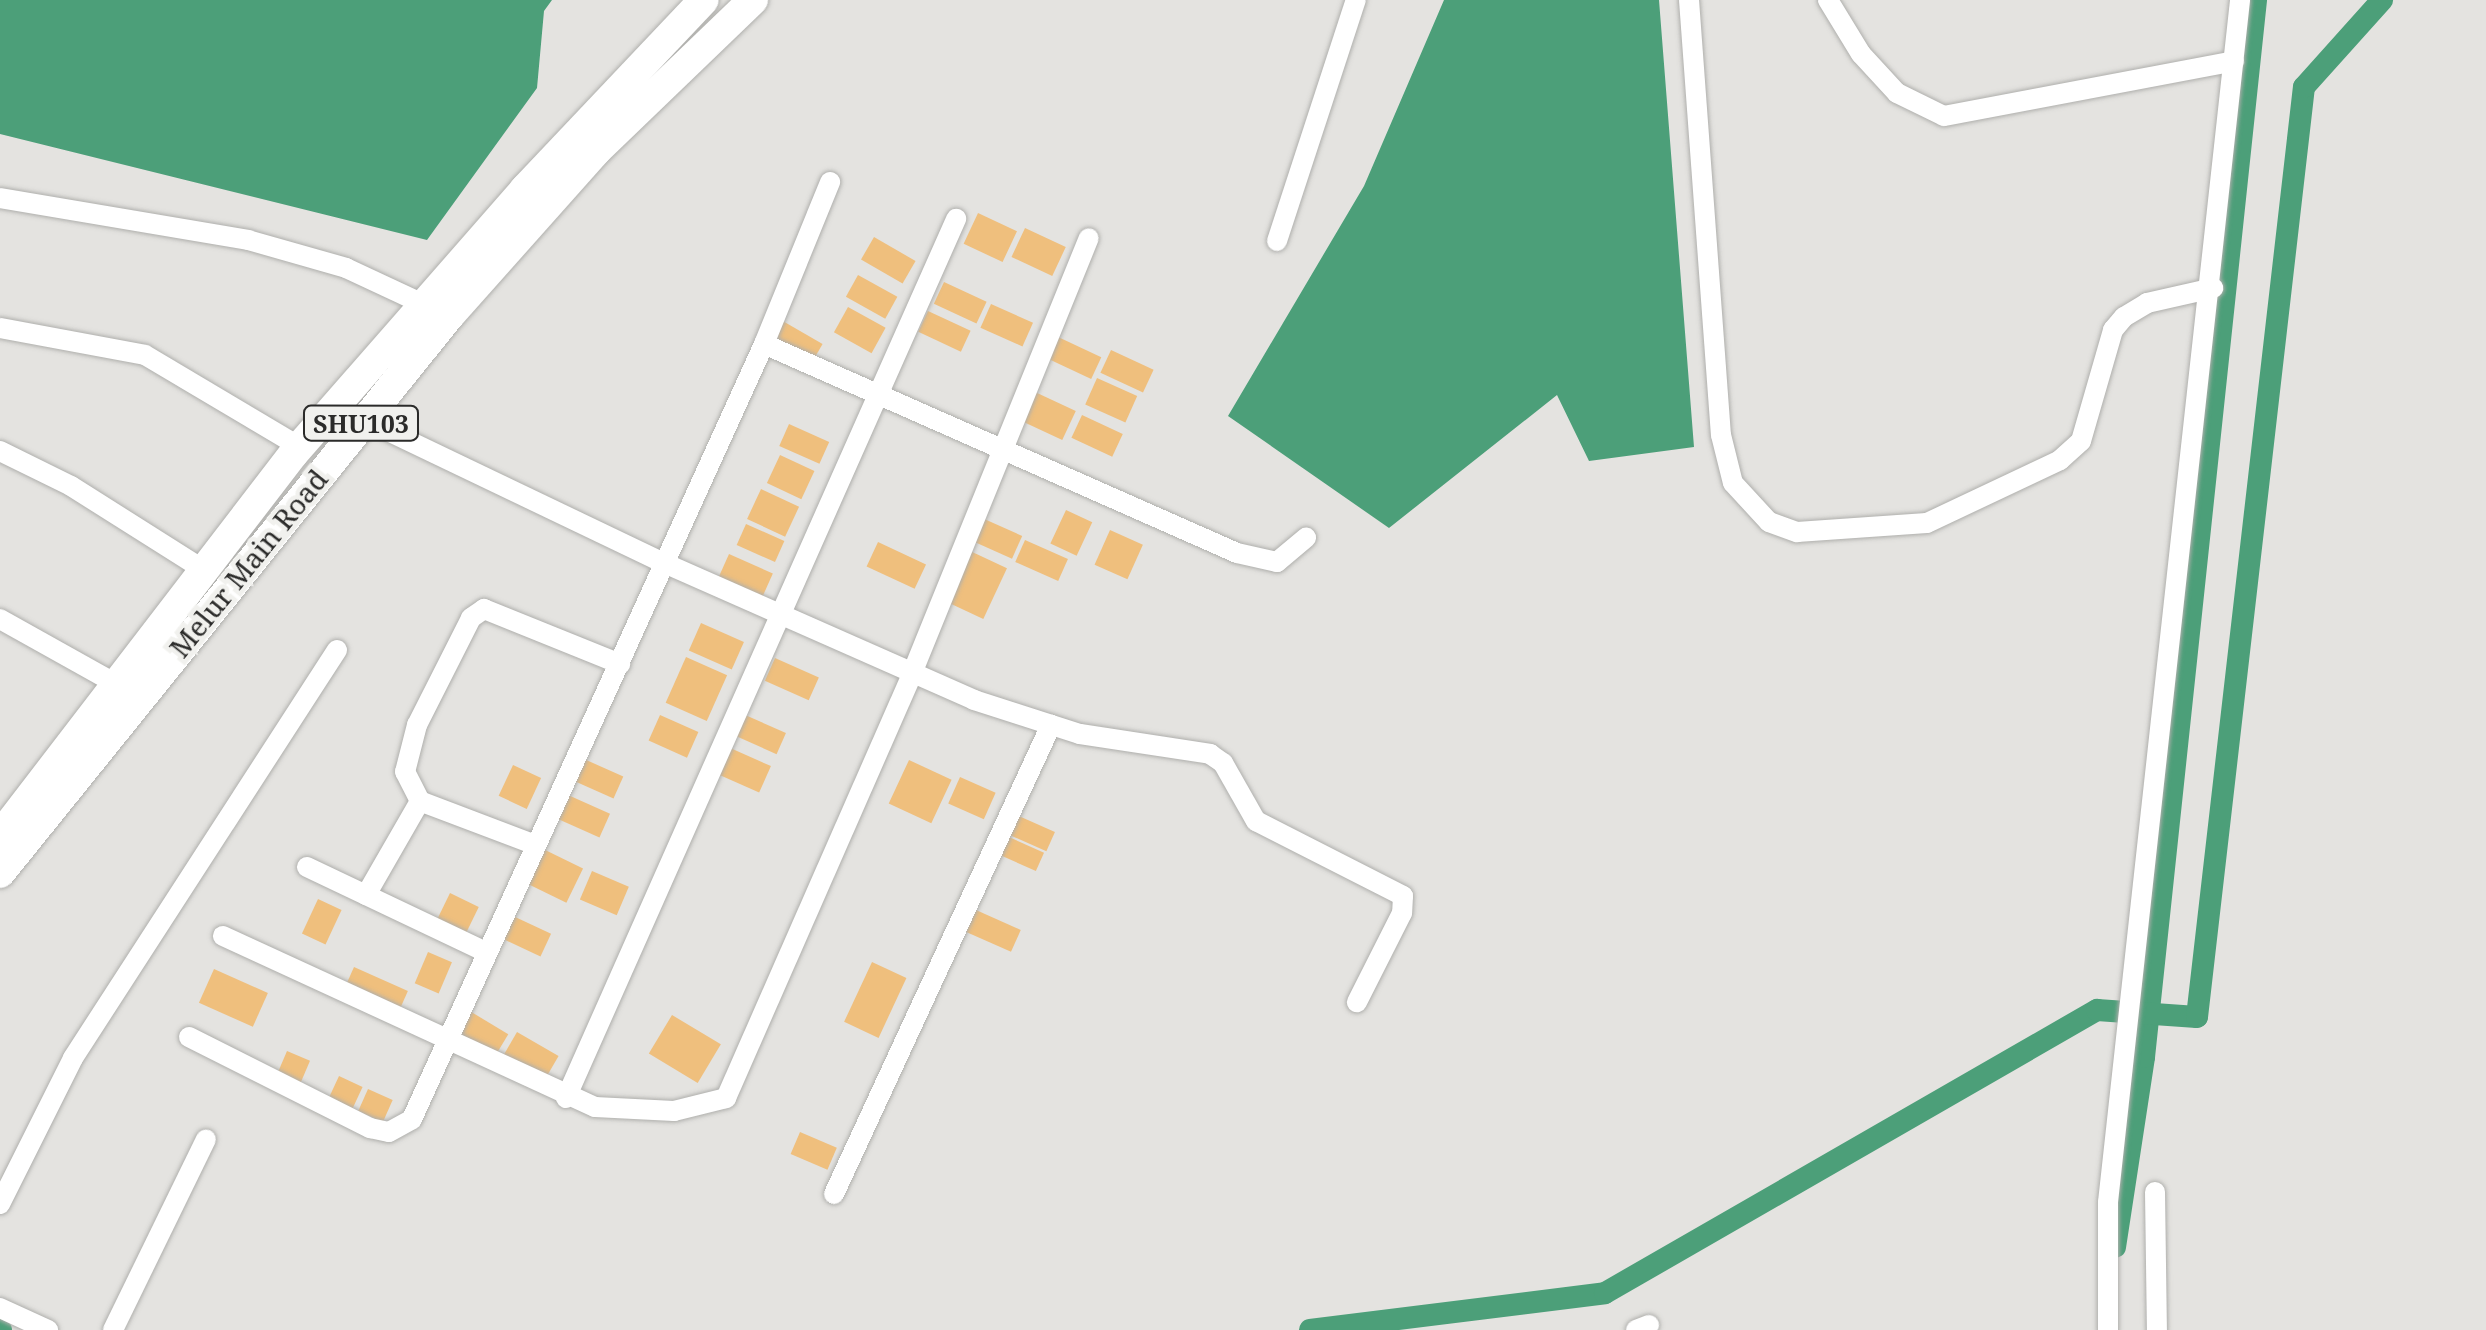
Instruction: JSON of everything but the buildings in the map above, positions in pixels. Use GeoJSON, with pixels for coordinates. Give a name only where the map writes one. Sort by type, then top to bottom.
{"type":"FeatureCollection","features":[{"type":"Feature","properties":{"kind":"main road","name":"Melur Main Road"},"geometry":{"type":"LineString","coordinates":[[439,310],[525,189],[704,0]]}},
{"type":"Feature","properties":{"kind":"main road","name":"Melur Main Road"},"geometry":{"type":"LineString","coordinates":[[0,836],[127,690],[236,584],[350,414],[439,310],[753,0]]}},
{"type":"Feature","properties":{"kind":"main road","name":"Melur Main Road"},"geometry":{"type":"LineString","coordinates":[[0,873],[127,690],[204,570],[300,446],[350,414]]}},
{"type":"Feature","properties":{"kind":"street"},"geometry":{"type":"LineString","coordinates":[[1277,241],[1356,0]]}},
{"type":"Feature","properties":{"kind":"street"},"geometry":{"type":"LineString","coordinates":[[1689,0],[1721,436],[1733,483],[1769,522],[1797,532],[1876,532],[1927,523],[2060,460],[2081,441],[2094,412],[2108,345],[2124,317],[2148,302],[2213,288]]}},
{"type":"Feature","properties":{"kind":"street"},"geometry":{"type":"LineString","coordinates":[[1828,0],[1861,54],[1896,93],[1944,116],[2234,61]]}},
{"type":"Feature","properties":{"kind":"street"},"geometry":{"type":"LineString","coordinates":[[2108,1330],[2108,1202],[2213,288],[2240,0]]}},
{"type":"Feature","properties":{"kind":"street"},"geometry":{"type":"LineString","coordinates":[[190,1037],[389,1132],[412,1120],[764,344],[830,182]]}},
{"type":"Feature","properties":{"kind":"street"},"geometry":{"type":"LineString","coordinates":[[0,198],[248,240],[346,268],[439,310]]}},
{"type":"Feature","properties":{"kind":"street"},"geometry":{"type":"LineString","coordinates":[[566,1098],[883,393],[956,220]]}},
{"type":"Feature","properties":{"kind":"street"},"geometry":{"type":"LineString","coordinates":[[223,936],[566,1098],[631,1113],[707,1108],[726,1098],[913,671],[1001,446],[1089,238]]}},
{"type":"Feature","properties":{"kind":"street"},"geometry":{"type":"LineString","coordinates":[[0,328],[145,354],[300,446]]}},
{"type":"Feature","properties":{"kind":"street"},"geometry":{"type":"LineString","coordinates":[[764,344],[1264,562],[1288,556],[1306,538]]}},
{"type":"Feature","properties":{"kind":"street"},"geometry":{"type":"LineString","coordinates":[[350,414],[664,564],[1051,726],[1210,754],[1223,762],[1256,821],[1396,887],[1402,913],[1357,1002]]}},
{"type":"Feature","properties":{"kind":"street"},"geometry":{"type":"LineString","coordinates":[[0,450],[70,486],[204,570]]}},
{"type":"Feature","properties":{"kind":"street"},"geometry":{"type":"LineString","coordinates":[[534,844],[420,801],[408,783],[408,752],[477,612],[498,610],[620,664]]}},
{"type":"Feature","properties":{"kind":"street"},"geometry":{"type":"LineString","coordinates":[[0,619],[127,690]]}},
{"type":"Feature","properties":{"kind":"street"},"geometry":{"type":"LineString","coordinates":[[0,1204],[110,996],[337,650]]}},
{"type":"Feature","properties":{"kind":"street"},"geometry":{"type":"LineString","coordinates":[[834,1194],[1051,726]]}},
{"type":"Feature","properties":{"kind":"street"},"geometry":{"type":"LineString","coordinates":[[366,895],[420,801]]}},
{"type":"Feature","properties":{"kind":"street"},"geometry":{"type":"LineString","coordinates":[[307,868],[486,952]]}},
{"type":"Feature","properties":{"kind":"street"},"geometry":{"type":"LineString","coordinates":[[113,1330],[206,1139]]}},
{"type":"Feature","properties":{"kind":"street"},"geometry":{"type":"LineString","coordinates":[[2155,1192],[2156,1330]]}},
{"type":"Feature","properties":{"kind":"street"},"geometry":{"type":"LineString","coordinates":[[0,1308],[48,1330]]}},
{"type":"Feature","properties":{"kind":"shaded area"},"geometry":{"type":"Polygon","coordinates":[[[0,0],[552,0],[544,11],[537,88],[427,240],[0,134],[0,0]]]}},
{"type":"Feature","properties":{"kind":"shaded area"},"geometry":{"type":"Polygon","coordinates":[[[1444,0],[1659,0],[1694,447],[1589,461],[1557,395],[1389,528],[1228,416],[1364,186],[1444,0]]]}},
{"type":"Feature","properties":{"kind":"waterway"},"geometry":{"type":"LineString","coordinates":[[2115,1247],[2144,1057],[2256,0]]}},
{"type":"Feature","properties":{"kind":"waterway"},"geometry":{"type":"LineString","coordinates":[[1310,1330],[1605,1293],[2097,1010],[2197,1017],[2304,87],[2382,0]]}}]}
